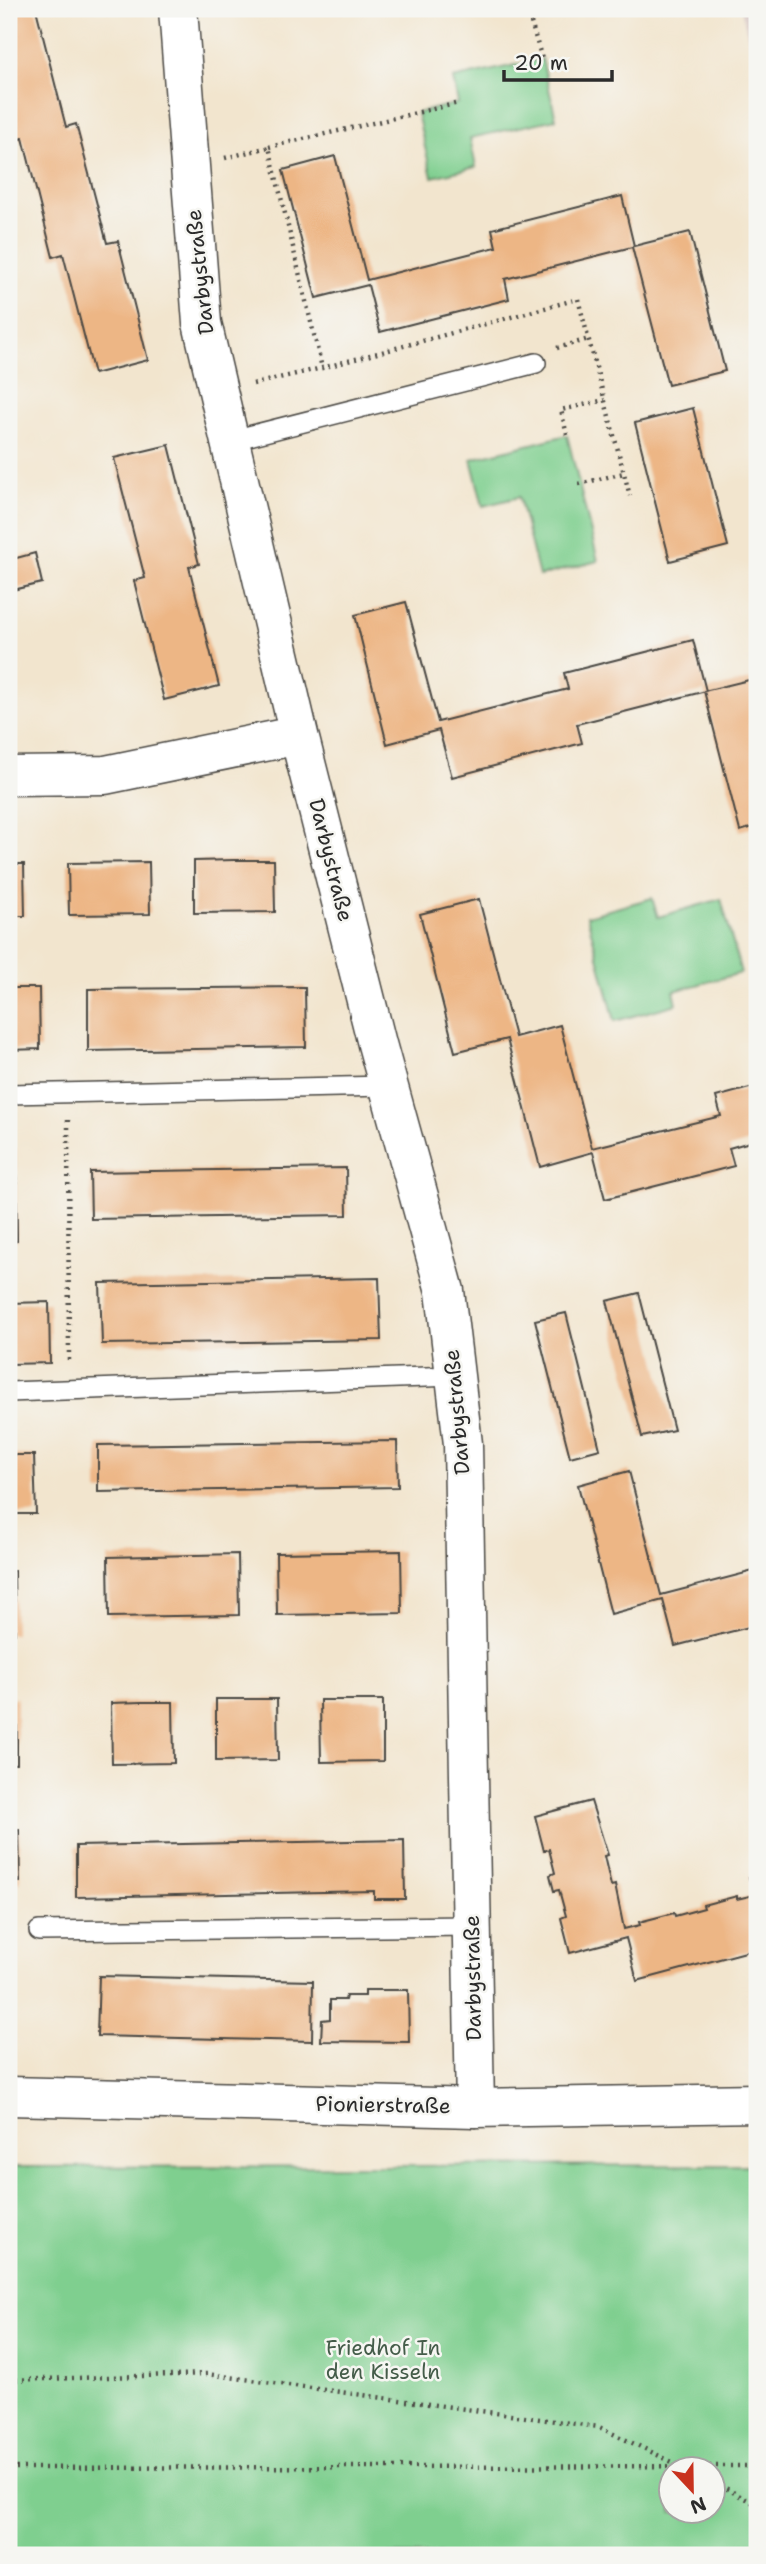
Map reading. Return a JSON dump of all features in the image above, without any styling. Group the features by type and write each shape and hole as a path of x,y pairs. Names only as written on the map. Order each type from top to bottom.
{"street":[{"name":"Darbystraße","path":"178,9 202,323 299,735 388,1086 445,1291 463,1444 475,2108"},
{"path":"9,776 105,775 299,735"},
{"name":"Pionierstraße","path":"9,2096 475,2108 757,2104"}],"lane":[{"path":"229,441 536,363"},
{"path":"9,1094 388,1086"},
{"path":"9,1392 454,1376"},
{"path":"39,1931 471,1926"}],"path":[{"path":"527,9 542,59"},
{"path":"217,160 459,103"},
{"path":"269,147 322,368"},
{"path":"567,435 561,410 605,400"},
{"path":"579,484 624,472"},
{"path":"68,1092 70,1389"},
{"path":"9,2380 207,2374 598,2427 660,2456"},
{"path":"9,2468 658,2466"},
{"path":"728,2466 757,2466"},
{"path":"728,2490 757,2505"}],"shaded area":[{"path":"741,9 757,9 757,73"}],"green space":[{"path":"542,59 556,119 470,138 476,167 432,177 417,113 458,103 453,79"},
{"path":"567,435 598,561 539,576 519,497 483,506 471,459"},
{"path":"652,898 658,917 721,899 741,973 674,991 677,1004 615,1021 587,916"},
{"name":"Friedhof In den Kisseln","path":"757,2165 757,2555 9,2555 9,2167"}],"building":[{"path":"36,9 66,127 76,124 107,243 118,241 148,360 94,374 63,254 53,257 23,138 13,141 9,125 9,14"},
{"path":"335,156 367,280 496,247 492,229 622,196 634,246 690,232 725,371 668,385 632,247 505,279 509,299 380,332 368,285 316,298 283,170"},
{"path":"693,408 728,546 670,561 635,423"},
{"path":"169,445 199,564 189,567 219,686 164,700 134,581 145,578 114,458"},
{"path":"35,553 42,583 9,591 9,560"},
{"path":"406,602 438,722 568,689 564,673 693,640 706,691 577,724 582,743 452,777 439,730 387,744 355,615"},
{"path":"757,678 757,826 740,831 704,691"},
{"path":"274,860 275,912 194,913 194,861"},
{"path":"149,862 150,914 69,915 68,863"},
{"path":"9,864 24,864 25,916 9,916"},
{"path":"479,899 515,1037 560,1025 592,1148 721,1116 716,1097 757,1086 757,1140 729,1148 734,1166 605,1199 593,1152 540,1167 507,1039 455,1052 420,914"},
{"path":"305,987 306,1047 88,1051 88,989"},
{"path":"9,988 39,988 40,1049 9,1050"},
{"path":"9,1148 16,1148 17,1241 9,1242"},
{"path":"346,1168 347,1215 91,1219 90,1172"},
{"path":"379,1278 381,1340 102,1344 100,1283"},
{"path":"639,1293 674,1430 642,1437 607,1301"},
{"path":"49,1302 50,1363 9,1364 9,1303"},
{"path":"566,1313 600,1449 570,1457 535,1320"},
{"path":"397,1441 398,1487 98,1492 98,1445"},
{"path":"9,1455 34,1455 36,1514 9,1514"},
{"path":"629,1471 661,1595 757,1570 757,1625 675,1646 663,1600 611,1614 578,1485"},
{"path":"401,1551 402,1613 277,1615 276,1553"},
{"path":"238,1554 239,1615 109,1617 108,1557"},
{"path":"9,1571 14,1571 15,1634 9,1634"},
{"path":"17,1698 17,1764 9,1764 9,1699"},
{"path":"216,1699 277,1699 278,1760 216,1761"},
{"path":"320,1700 383,1700 383,1761 321,1762"},
{"path":"173,1702 174,1763 112,1764 111,1703"},
{"path":"591,1801 608,1855 604,1856 611,1886 615,1885 624,1929 640,1925 639,1922 674,1913 675,1916 737,1896 737,1899 754,1895 749,1877 757,1874 757,1949 637,1981 626,1938 570,1953 561,1918 566,1916 559,1890 554,1891 550,1875 555,1873 549,1849 544,1851 535,1816"},
{"path":"19,1830 20,1882 9,1882 9,1831"},
{"path":"404,1840 405,1899 374,1899 374,1891 76,1897 76,1846"},
{"path":"99,1976 313,1981 312,2041 97,2036"},
{"path":"365,1990 408,1990 409,2042 321,2041 322,2020 330,2019 330,2000 345,2000 346,1996 365,1996"}]}
